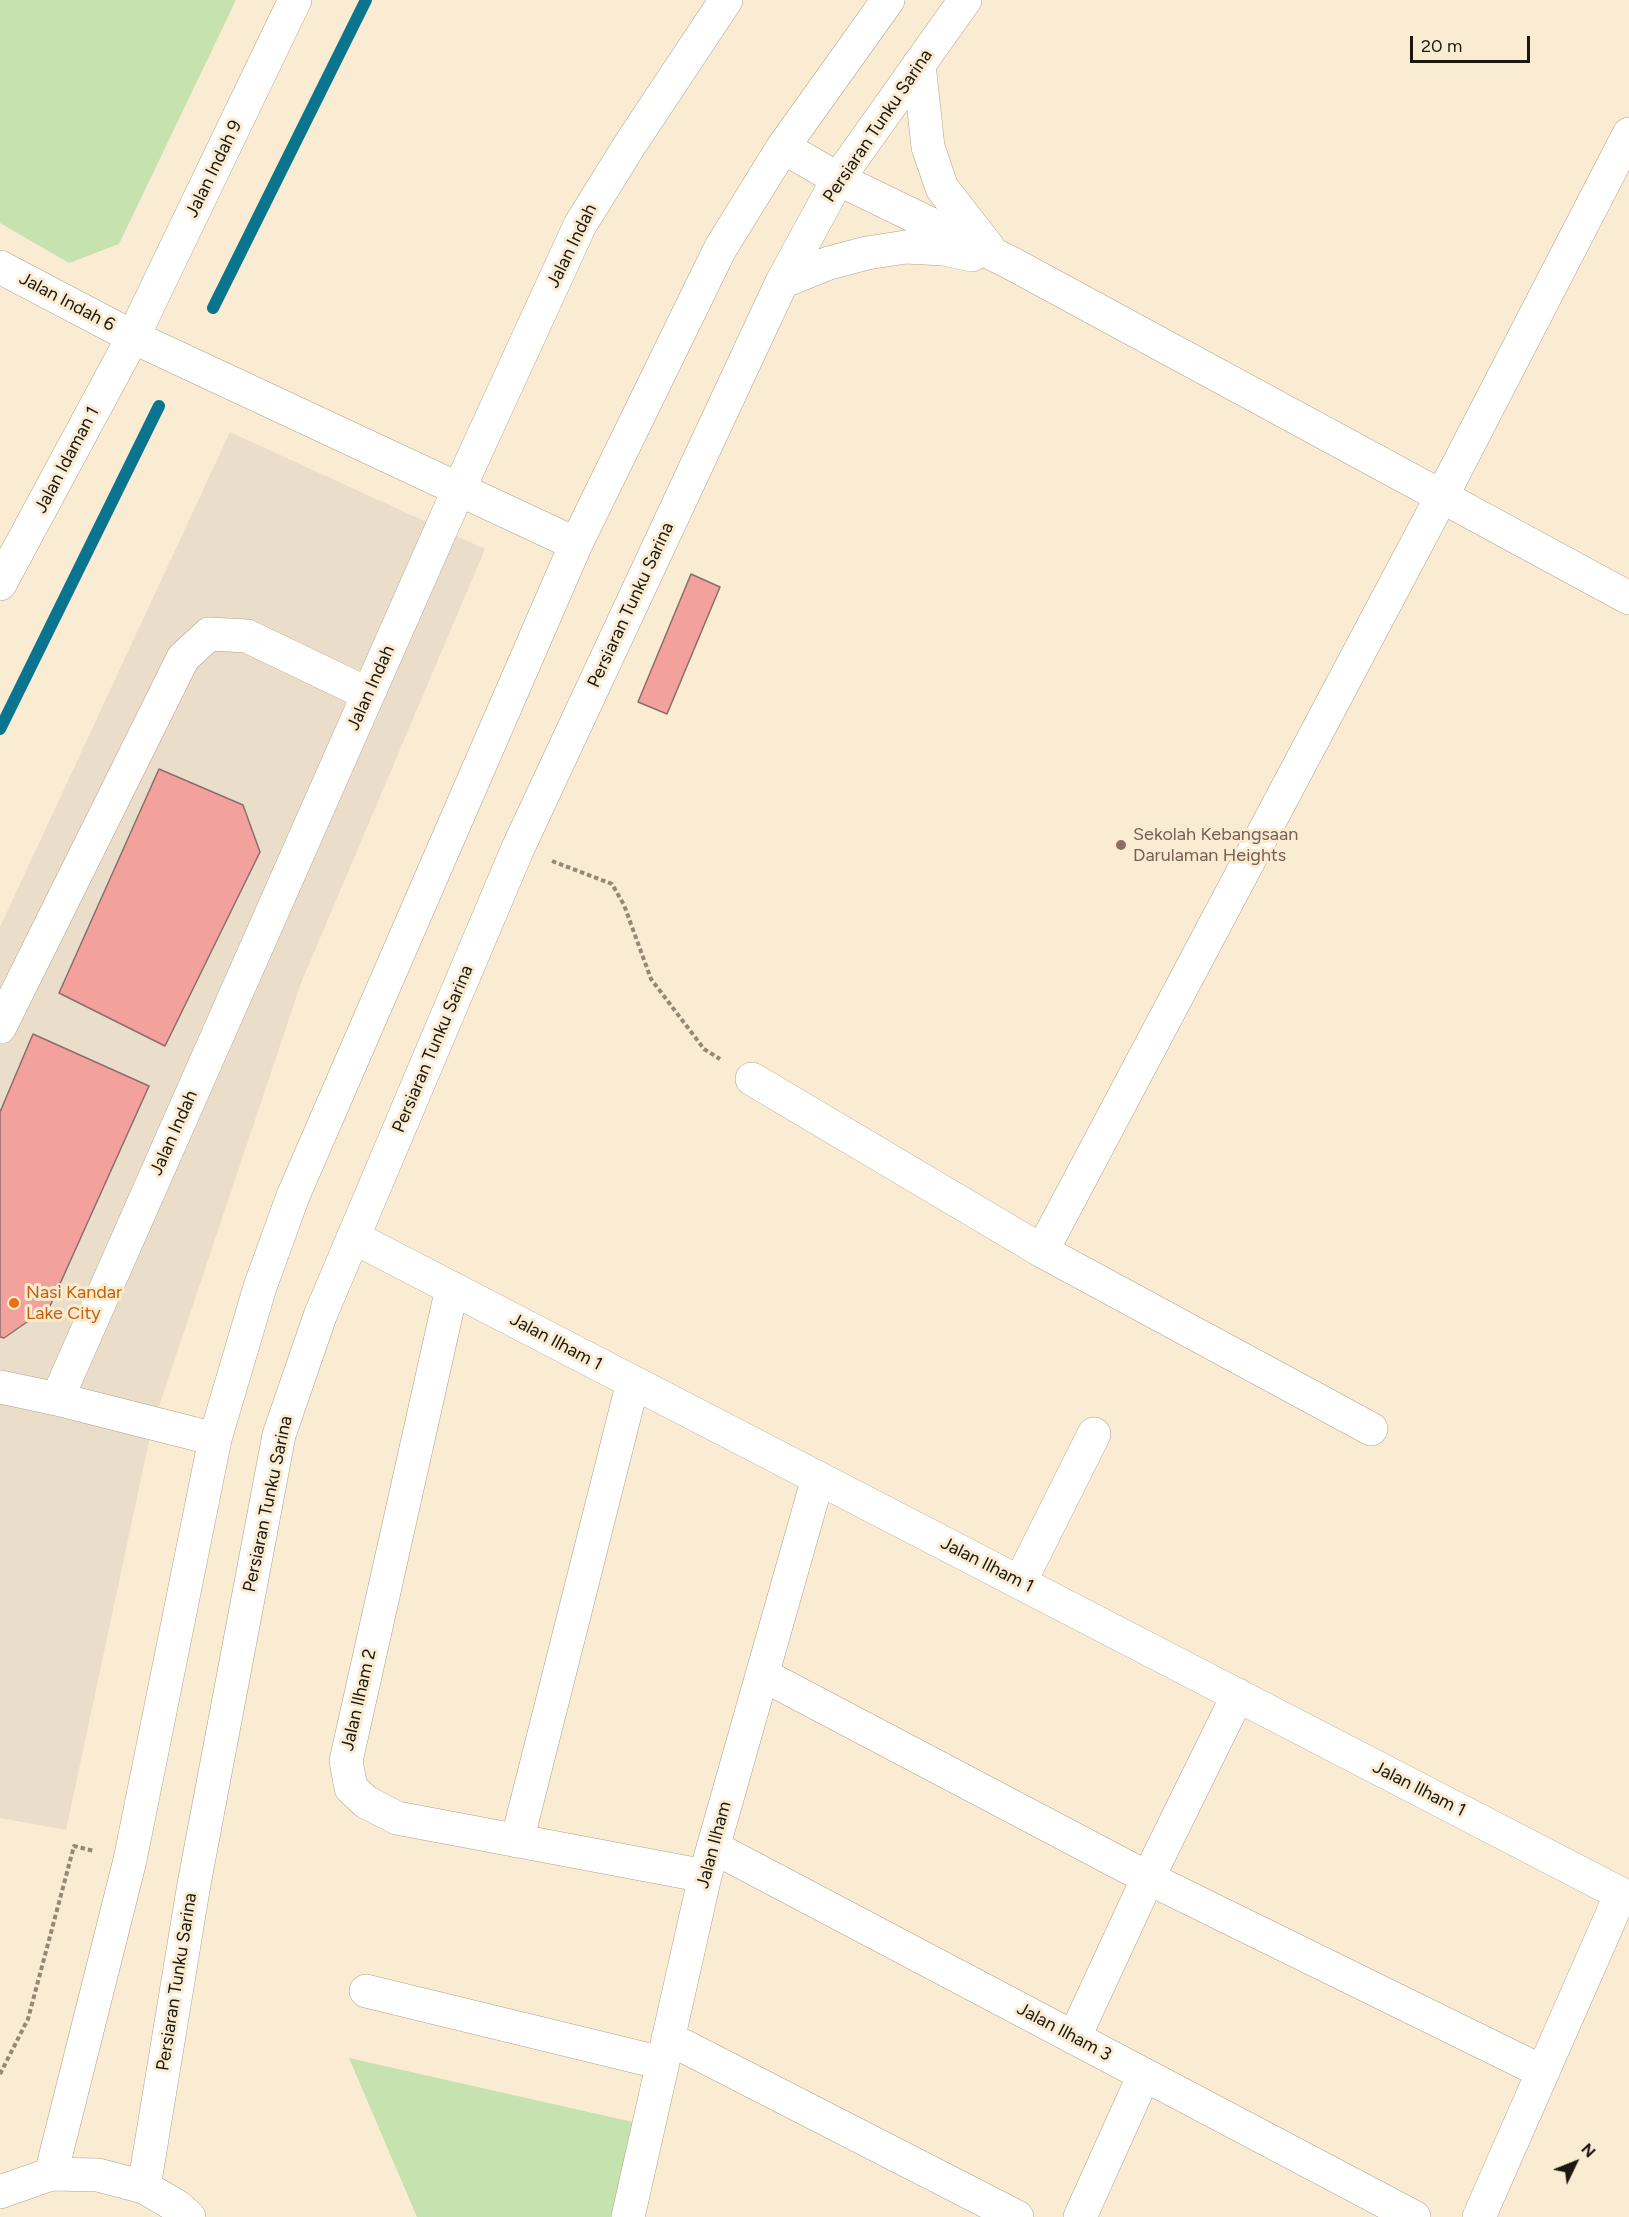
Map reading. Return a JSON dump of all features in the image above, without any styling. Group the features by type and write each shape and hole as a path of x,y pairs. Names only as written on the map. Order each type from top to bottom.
{"street":[{"name":"Jalan Indah 9","path":"133,337 295,0"},
{"name":"Jalan Indah","path":"57,1399 458,491 580,225 624,153 726,0"},
{"path":"51,2174 130,1860 214,1439 260,1287 293,1196 576,544 720,249 783,147 888,0"},
{"name":"Persiaran Tunku Sarina","path":"144,2187 194,1884 279,1435 320,1316 518,848 783,282 838,179 965,0"},
{"path":"919,64 928,147 942,188 1002,259"},
{"path":"1042,1251 1442,496 1629,134"},
{"path":"783,147 838,179 1002,259 1629,598"},
{"path":"783,282 838,261 867,253 906,247 944,249 1002,259"},
{"name":"Jalan Indah 6","path":"0,267 133,337 458,491 576,544"},
{"name":"Jalan Idaman 1","path":"0,584 133,337"},
{"path":"0,1027 183,658 209,634 247,636 368,694"},
{"path":"752,1078 1042,1251 1371,1429"},
{"name":"Jalan Ilham 1","path":"353,1237 1621,1894 1543,2072"},
{"name":"Jalan Ilham 2","path":"452,1288 346,1761 351,1788 366,1802 397,1818 517,1841 709,1862"},
{"path":"517,1841 633,1382"},
{"path":"0,1387 214,1439"},
{"path":"1020,1582 1094,1434"},
{"name":"Jalan Ilham","path":"628,2217 709,1862 818,1478"},
{"path":"763,1675 1148,1878 1543,2072 1479,2217"},
{"path":"1074,2038 1148,1878 1238,1695"},
{"name":"Jalan Ilham 3","path":"709,1862 1074,2038 1414,2217"},
{"path":"366,1991 665,2050 1017,2217"},
{"path":"1080,2217 1144,2074"},
{"path":"0,2192 51,2174 98,2175 144,2187 178,2207 189,2217"}],"path":[{"path":"518,848 612,884 624,905 651,979 656,986 704,1049 752,1078"},
{"path":"0,2074 28,2019 74,1846 130,1860"}],"shaded area":[{"path":"230,432 485,549 301,983 152,1427 66,1830 0,1818 0,927"}],"green space":[{"path":"0,0 236,0 119,244 69,263 0,223"},
{"path":"349,2058 646,2125 625,2217 417,2217"}],"building":[{"path":"691,574 720,587 667,714 638,702"},
{"path":"159,769 243,805 260,852 165,1046 59,993"},
{"path":"33,1034 149,1086 50,1306 4,1338 0,1337 0,1112"}],"waterway":[{"path":"213,308 366,0"},
{"path":"0,729 159,406"}],"place":[{"name":"Sekolah Kebangsaan Darulaman Heights","path":"1121,845"},
{"name":"Nasi Kandar Lake City","path":"14,1303"}]}
